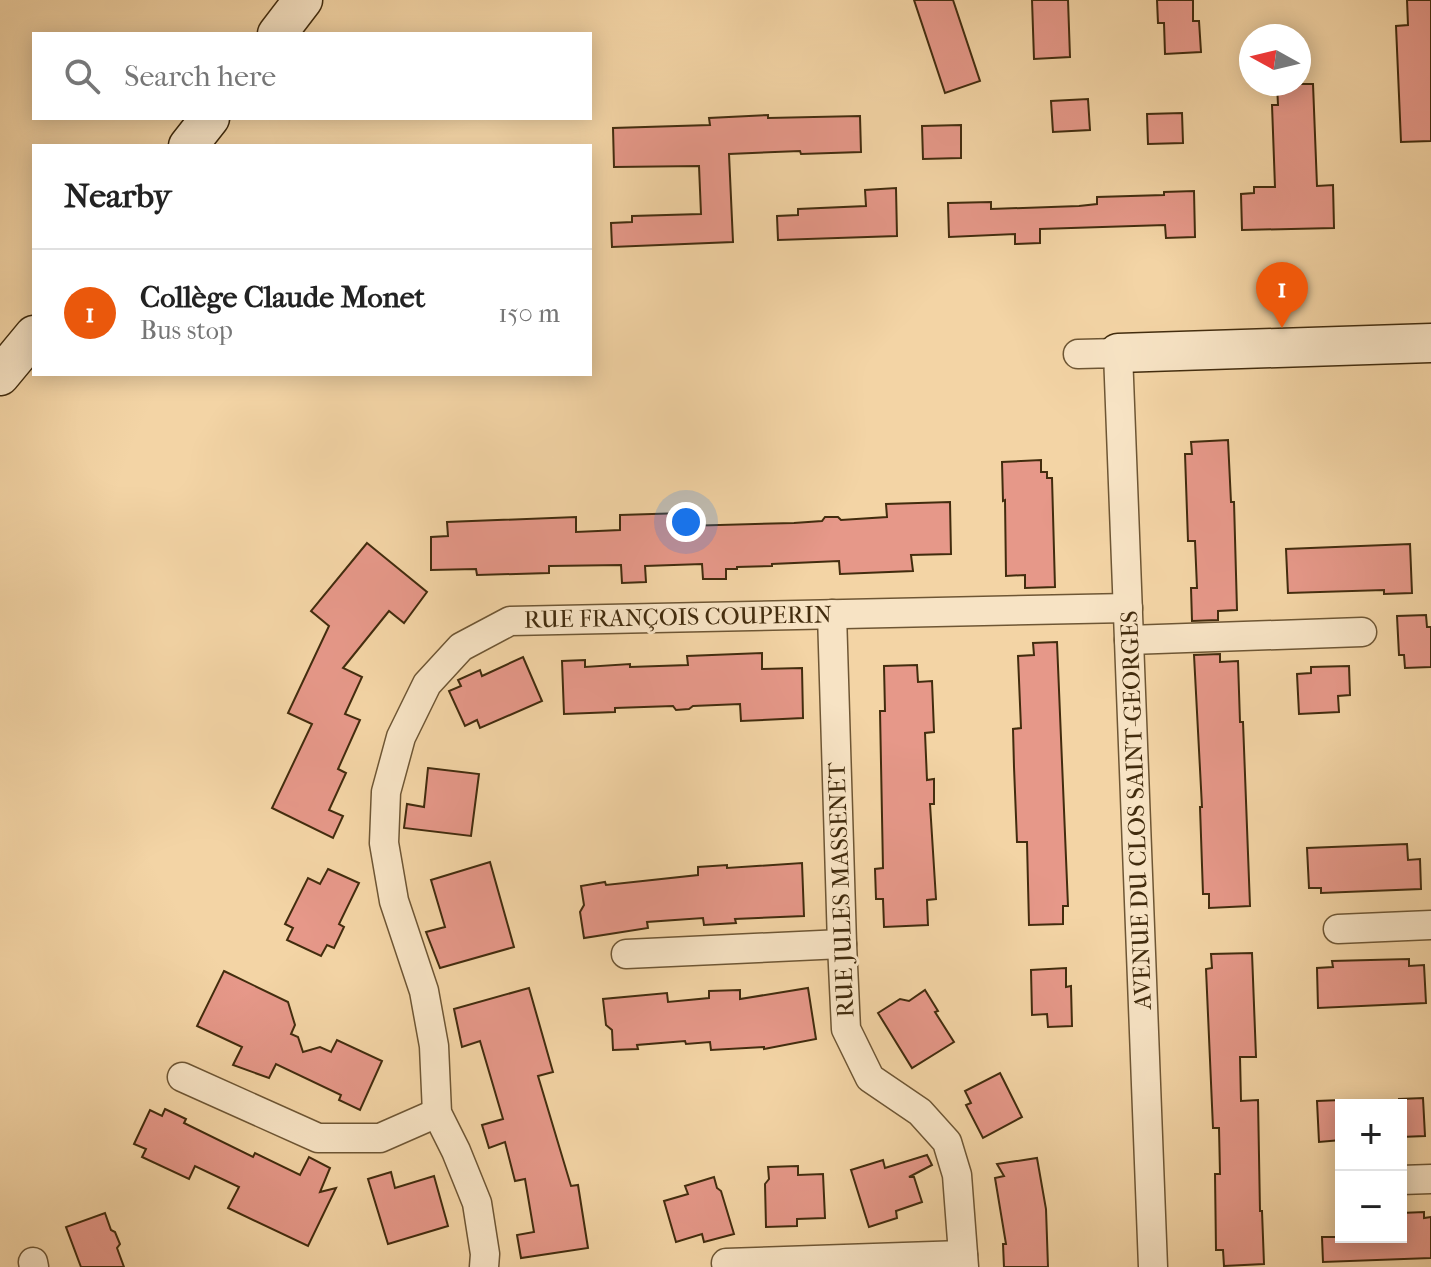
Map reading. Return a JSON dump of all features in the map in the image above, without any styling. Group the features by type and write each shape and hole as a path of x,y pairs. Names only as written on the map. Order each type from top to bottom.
{"street":[{"path":"279,32 303,0"},
{"path":"190,144 208,120"},
{"path":"0,376 32,337"},
{"path":"1078,354 1431,343"},
{"name":"AVENUE DU CLOS SAINT-GEORGES","path":"1118,353 1153,1267"},
{"name":"RUE FRANÇOIS COUPERIN","path":"484,1267 485,1254 477,1203 437,1113 434,1046 424,991 394,901 384,843 386,792 401,737 427,684 461,647 510,621 1128,608"},
{"name":"RUE JULES MASSENET","path":"832,614 846,1029 870,1078 920,1112 947,1142 957,1175 964,1261"},
{"path":"1129,640 1362,632"},
{"path":"1338,929 1431,925"},
{"path":"626,954 842,944"},
{"path":"182,1077 318,1138 380,1138 437,1113"},
{"path":"1407,1180 1431,1179"},
{"path":"726,1263 964,1261"}],"building":[{"path":"914,0 953,0 980,81 945,93"},
{"path":"1032,0 1068,0 1070,57 1034,59"},
{"path":"1157,0 1193,0 1193,21 1199,21 1201,52 1165,54 1164,23 1158,23"},
{"path":"1407,0 1431,0 1431,141 1401,142 1396,26 1408,25"},
{"path":"1313,84 1317,186 1333,185 1334,228 1242,230 1241,194 1254,193 1254,187 1275,187 1272,105 1278,105 1278,96 1311,96"},
{"path":"1088,99 1090,130 1053,132 1051,101"},
{"path":"1182,113 1183,143 1148,144 1147,114"},
{"path":"768,115 768,118 860,116 861,152 729,154 733,242 612,247 611,223 632,222 632,216 701,214 699,166 614,167 613,128 710,125 709,118"},
{"path":"961,125 961,158 923,159 922,126"},
{"path":"896,188 897,236 778,240 777,216 798,215 798,209 866,206 865,190"},
{"path":"1194,191 1195,237 1166,238 1165,225 1040,229 1040,243 1015,244 1015,234 949,237 948,203 991,202 991,209 1079,206 1097,204 1097,197"},
{"path":"1228,440 1231,502 1234,502 1237,610 1218,611 1218,620 1192,621 1191,588 1197,588 1195,541 1188,541 1185,454 1192,454 1191,442"},
{"path":"1041,460 1041,472 1047,472 1047,478 1052,478 1055,587 1025,588 1025,575 1006,576 1002,462"},
{"path":"950,502 951,554 911,555 913,571 840,574 839,561 737,567 726,569 726,579 703,579 702,564 645,566 646,582 622,583 621,565 549,566 549,573 477,575 476,569 431,570 431,537 448,536 447,522 576,517 576,532 620,530 620,515 684,513 684,526 794,523 822,521 825,517 841,520 887,517 886,504"},
{"path":"367,543 427,592 404,623 389,611 343,668 362,677 345,714 360,720 338,769 346,773 329,810 343,816 333,838 272,808 312,724 288,713 329,626 311,611"},
{"path":"1410,544 1412,593 1384,594 1384,590 1288,593 1286,549"},
{"path":"1426,615 1427,627 1431,627 1431,667 1405,668 1404,655 1399,655 1397,616"},
{"path":"1057,642 1068,906 1063,906 1063,924 1029,925 1027,842 1017,842 1013,729 1021,728 1018,656 1034,655 1033,643"},
{"path":"762,653 762,669 802,668 803,718 741,721 740,704 676,710 673,706 615,708 615,712 564,714 562,661 585,660 585,667 688,665 687,656"},
{"path":"1220,654 1220,662 1238,661 1250,906 1209,908 1209,894 1203,894 1194,655"},
{"path":"523,657 542,701 480,728 477,720 465,726 449,691 461,686 458,680 480,670 482,676"},
{"path":"917,665 918,682 932,681 934,732 925,733 927,780 934,779 934,804 930,804 936,899 927,900 928,925 884,927 883,899 876,899 875,869 883,868 880,711 885,711 884,666"},
{"path":"1349,666 1350,695 1338,696 1339,712 1299,714 1297,674 1311,673 1311,667"},
{"path":"428,768 479,774 471,836 404,828 407,804 424,807"},
{"path":"1407,844 1408,860 1420,859 1421,889 1321,893 1321,888 1309,888 1307,848"},
{"path":"490,862 514,947 440,968 426,932 445,927 431,880"},
{"path":"802,863 804,916 735,919 736,923 704,925 703,918 647,922 648,928 584,938 580,912 584,905 581,886 698,875 698,867"},
{"path":"328,869 359,883 339,924 344,927 334,948 327,945 321,956 287,940 293,928 285,924 308,878 320,884"},
{"path":"1252,953 1256,1057 1240,1057 1241,1101 1258,1100 1264,1264 1224,1266 1223,1250 1216,1250 1215,1174 1220,1174 1219,1128 1213,1128 1206,969 1212,968 1211,954"},
{"path":"1409,959 1409,966 1424,965 1426,1003 1318,1008 1317,968 1333,967 1332,961"},
{"path":"1066,968 1066,987 1071,986 1072,1026 1048,1027 1047,1014 1032,1015 1031,970"},
{"path":"224,971 288,1002 295,1025 291,1034 298,1037 303,1052 320,1047 331,1052 337,1040 382,1061 360,1110 339,1100 341,1095 276,1064 269,1078 233,1065 242,1047 197,1026"},
{"path":"529,988 553,1072 538,1076 571,1186 578,1185 588,1248 521,1258 517,1235 534,1232 525,1179 515,1181 505,1142 489,1148 482,1125 503,1119 480,1041 462,1047 454,1009"},
{"path":"808,988 816,1039 764,1049 711,1050 710,1042 686,1044 685,1041 613,1050 612,1030 606,1025 603,999 667,993 668,1002 709,998 709,991 740,990 740,999"},
{"path":"925,990 954,1042 912,1068 878,1013 900,999 909,1001"},
{"path":"1000,1073 1022,1117 983,1138 966,1105 971,1103 965,1091"},
{"path":"1423,1098 1425,1136 1407,1137 1407,1099 1399,1099"},
{"path":"1335,1100 1335,1141 1319,1142 1317,1101"},
{"path":"165,1109 186,1119 184,1123 253,1157 255,1153 300,1175 309,1157 330,1168 320,1192 336,1188 308,1246 228,1208 239,1187 195,1166 189,1179 142,1157 146,1149 134,1144 150,1110 162,1116"},
{"path":"927,1155 932,1165 909,1177 914,1177 922,1202 896,1211 897,1218 869,1227 851,1170 883,1160 885,1168"},
{"path":"1037,1158 1046,1209 1048,1267 1004,1267 1003,1244 1006,1244 995,1178 1004,1176 997,1164"},
{"path":"798,1166 798,1175 823,1174 825,1218 797,1219 797,1226 766,1227 765,1184 769,1179 768,1167"},
{"path":"391,1172 395,1188 434,1176 448,1226 388,1244 368,1179"},
{"path":"714,1177 734,1234 704,1242 702,1234 676,1242 664,1201 688,1194 685,1186"},
{"path":"1424,1212 1424,1218 1431,1217 1431,1258 1323,1262 1322,1237 1335,1237 1335,1243 1407,1243 1407,1213"},
{"path":"105,1213 120,1244 117,1248 124,1267 81,1267 66,1227"}],"place":[{"name":"Collège Claude Monet","path":"1282,328"}]}
